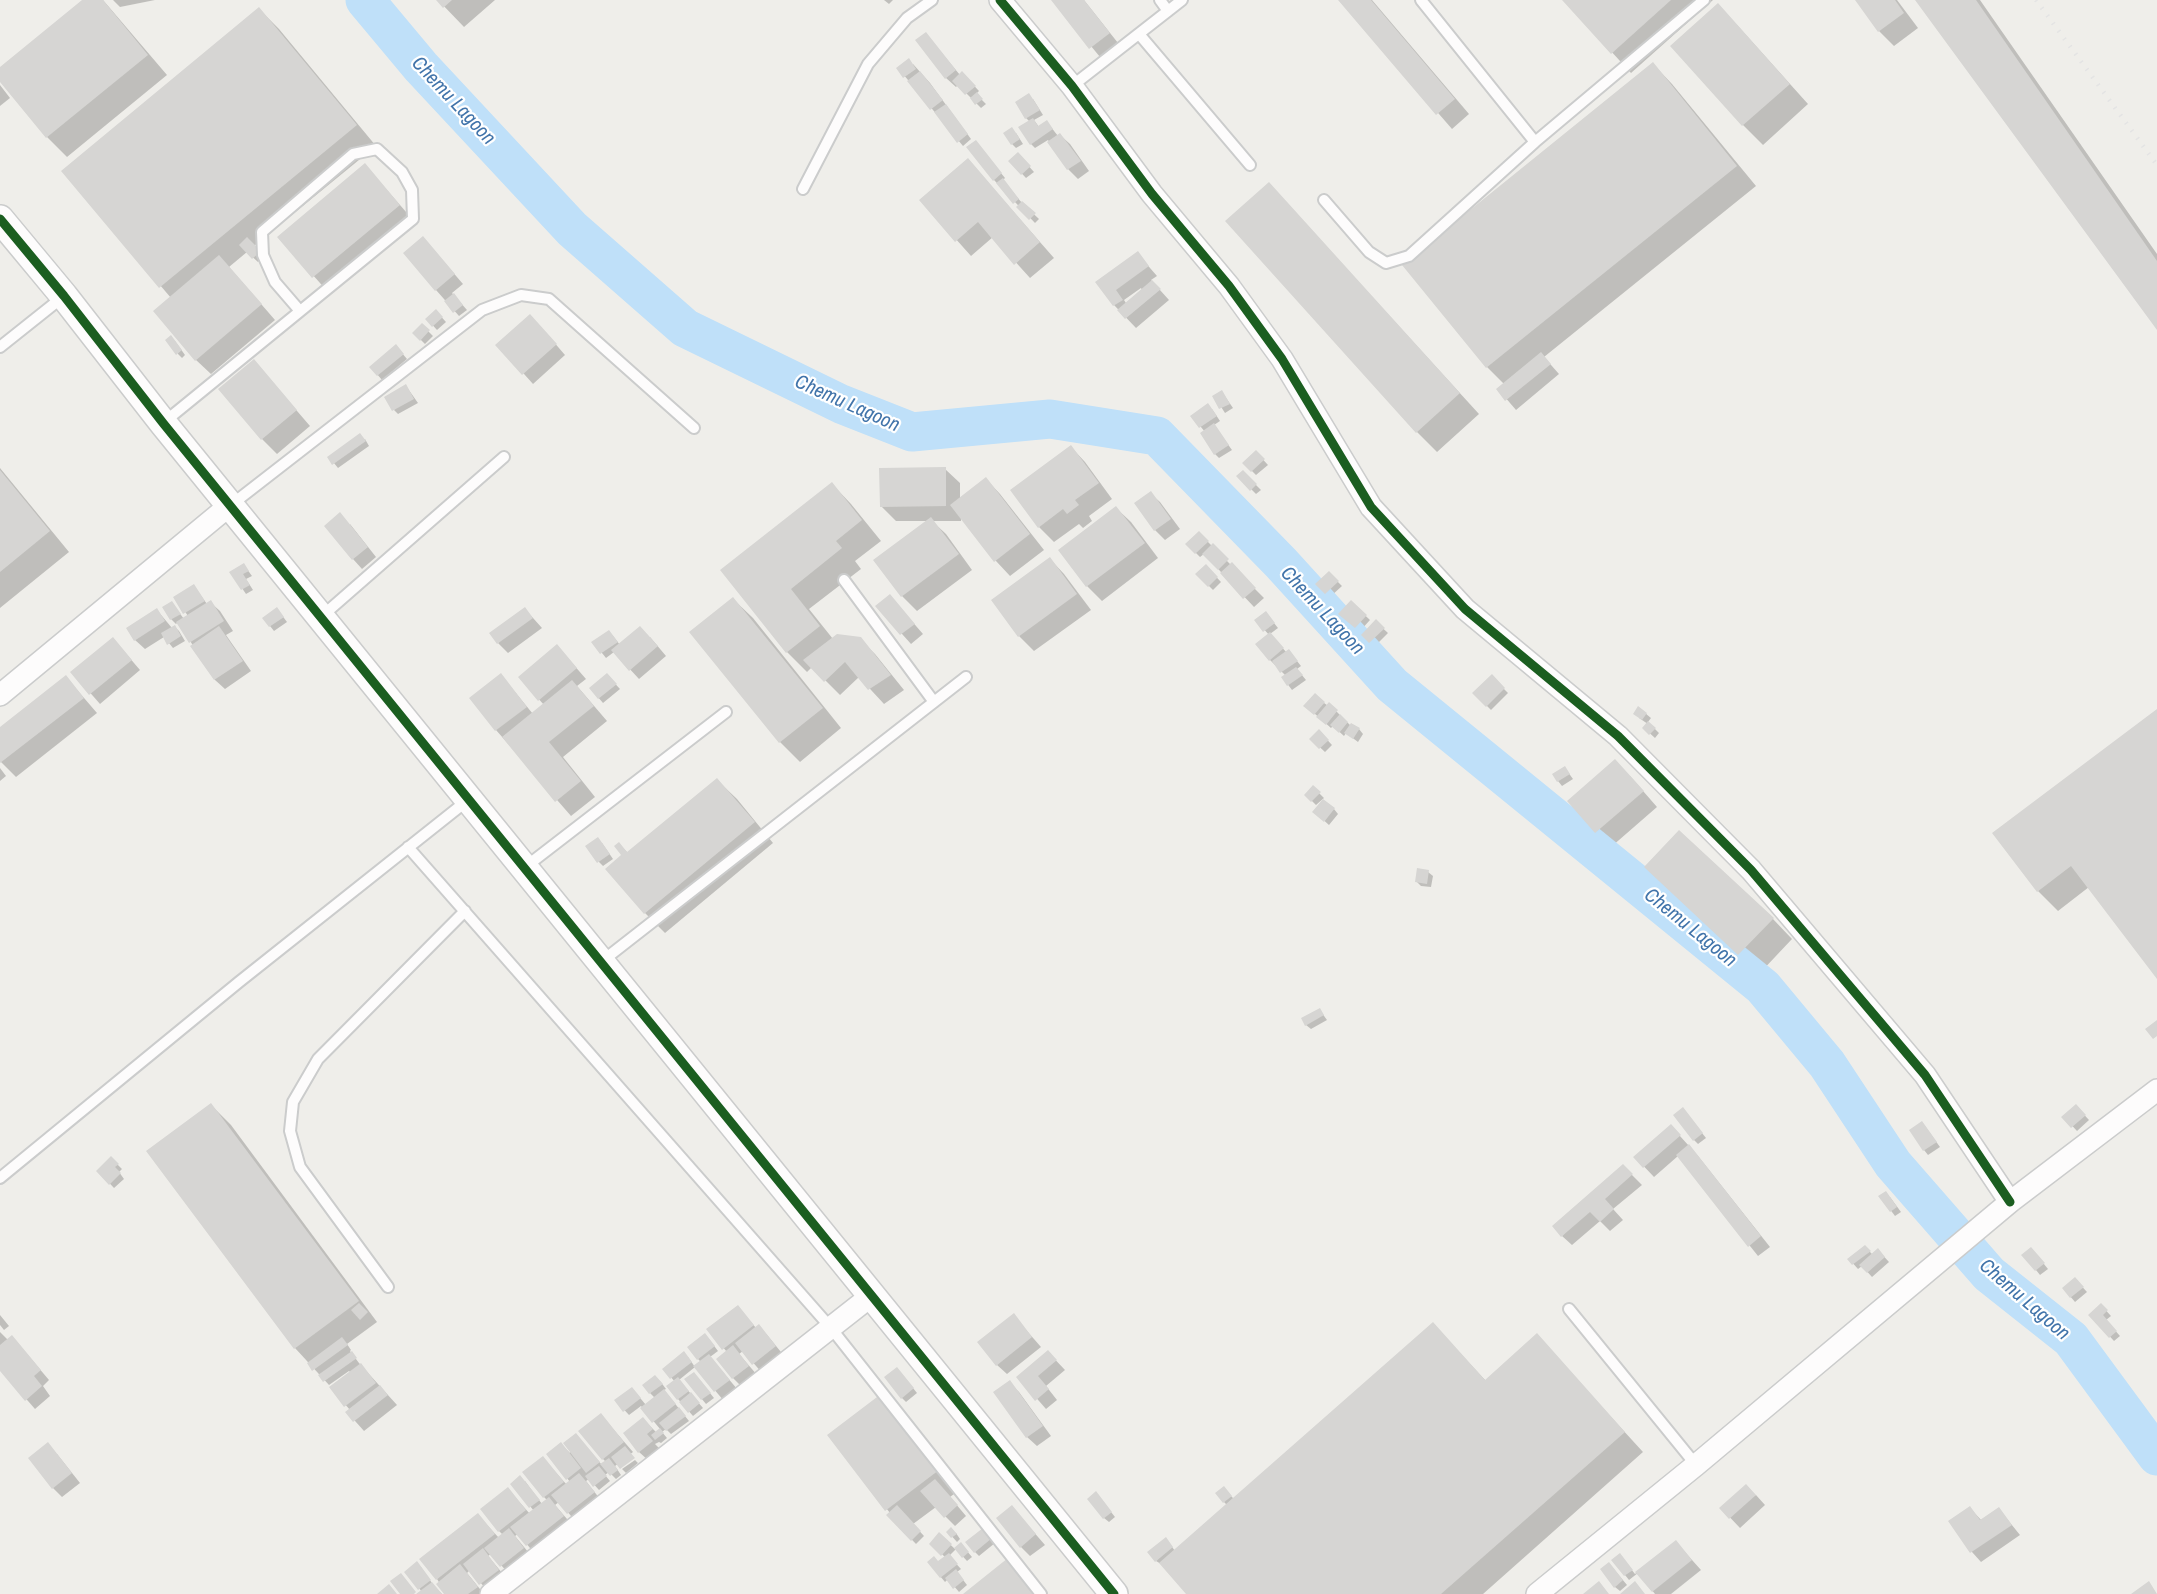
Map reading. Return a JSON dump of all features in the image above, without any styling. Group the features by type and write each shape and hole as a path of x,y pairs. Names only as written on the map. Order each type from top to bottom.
{"street":[{"path":"1000,0 1072,86 1152,194 1229,286 1282,359 1371,507 1465,609 1618,736 1752,870 1926,1076 2010,1202"},
{"path":"0,219 320,617 1114,1594"},
{"path":"0,695 230,505"},
{"path":"1537,1594 1696,1465 2010,1202 2157,1090"},
{"path":"491,1594 871,1296"}],"lane":[{"path":"803,189 868,64 907,18 932,0"},
{"path":"1160,0 1168,11"},
{"path":"1072,86 1182,0"},
{"path":"1421,0 1535,142"},
{"path":"1324,200 1369,252 1386,263 1409,256 1535,142 1704,0"},
{"path":"1139,34 1250,165"},
{"path":"163,423 413,219 412,190 402,172 377,149 353,154 262,232 263,255 275,282 300,311"},
{"path":"0,347 64,296"},
{"path":"230,505 482,310 521,296 549,299 694,429"},
{"path":"320,617 504,458"},
{"path":"844,580 934,702"},
{"path":"601,963 966,676"},
{"path":"524,868 726,712"},
{"path":"0,1178 230,989 469,800"},
{"path":"408,847 831,1328 1041,1594"},
{"path":"388,1287 300,1167 290,1131 293,1102 318,1059 465,911"},
{"path":"1569,1310 1696,1465"}],"building":[{"path":"82,0 103,0 148,55 46,138 0,82 0,67"},
{"path":"436,0 452,0 443,8"},
{"path":"1051,0 1084,0 1110,33 1089,49"},
{"path":"1338,0 1371,0 1455,99 1436,115"},
{"path":"1562,0 1671,0 1611,54"},
{"path":"1855,0 1895,0 1904,13 1878,32"},
{"path":"1915,0 1976,0 2157,261 2157,330"},
{"path":"1718,3 1790,84 1742,126 1670,46"},
{"path":"259,7 357,125 159,288 61,171"},
{"path":"926,32 956,70 945,79 915,40"},
{"path":"909,58 916,69 903,78 896,68"},
{"path":"1653,62 1737,166 1486,368 1402,265"},
{"path":"920,71 943,100 930,110 907,81"},
{"path":"962,71 976,86 965,95 952,81"},
{"path":"977,92 983,99 975,105 970,98"},
{"path":"1029,93 1040,110 1025,119 1015,102"},
{"path":"946,104 968,134 957,143 934,112"},
{"path":"1033,118 1038,126 1047,120 1053,129 1030,145 1018,127"},
{"path":"1012,127 1020,139 1011,145 1003,133"},
{"path":"1060,133 1081,161 1067,170 1047,142"},
{"path":"976,140 1002,173 993,181 966,147"},
{"path":"1018,152 1031,166 1021,175 1008,161"},
{"path":"968,158 1040,242 1014,265 978,222 955,242 919,200"},
{"path":"365,163 400,205 312,278 277,237"},
{"path":"1003,178 1019,199 1013,204 996,183"},
{"path":"1269,182 1460,393 1416,433 1225,221"},
{"path":"1022,201 1036,213 1029,220 1016,207"},
{"path":"423,236 455,274 435,291 403,253"},
{"path":"247,237 261,251 252,259 239,245"},
{"path":"1138,251 1149,266 1116,290 1123,300 1113,306 1095,282"},
{"path":"219,255 262,304 195,361 153,311"},
{"path":"1152,280 1161,289 1125,319 1117,310"},
{"path":"454,293 463,305 453,313 444,301"},
{"path":"436,309 443,317 432,327 425,319"},
{"path":"530,314 557,344 522,375 495,345"},
{"path":"422,323 430,330 420,341 412,333"},
{"path":"171,335 182,350 176,355 165,340"},
{"path":"396,344 404,354 377,376 369,367"},
{"path":"1541,352 1551,364 1505,401 1496,389"},
{"path":"254,359 297,410 261,440 218,389"},
{"path":"406,384 414,399 392,411 384,397"},
{"path":"1222,390 1230,404 1219,409 1212,396"},
{"path":"1208,403 1217,416 1199,428 1190,416"},
{"path":"1214,423 1229,445 1214,455 1200,433"},
{"path":"360,433 366,441 332,465 327,457"},
{"path":"1071,445 1099,483 1075,500 1079,505 1067,514 1063,509 1038,528 1010,490"},
{"path":"1256,450 1265,459 1251,472 1242,463"},
{"path":"946,467 946,506 880,507 879,468"},
{"path":"0,470 50,531 0,572"},
{"path":"1243,470 1257,484 1250,491 1236,476"},
{"path":"986,477 1030,534 994,562 950,505"},
{"path":"832,482 862,520 836,541 842,548 791,589 820,626 786,653 720,570"},
{"path":"1151,491 1171,519 1154,531 1134,503"},
{"path":"1116,506 1145,543 1086,587 1058,550"},
{"path":"340,512 368,547 352,560 324,526"},
{"path":"931,517 959,554 901,597 873,560"},
{"path":"1199,531 1209,541 1195,554 1185,544"},
{"path":"1213,543 1229,559 1218,570 1202,554"},
{"path":"1050,557 1077,594 1018,637 991,600"},
{"path":"1232,562 1256,588 1243,599 1220,573"},
{"path":"244,563 249,571 243,574 250,585 241,590 229,572"},
{"path":"1206,564 1218,577 1208,587 1195,574"},
{"path":"1329,571 1339,581 1325,594 1315,584"},
{"path":"194,584 205,601 183,614 173,597"},
{"path":"890,594 915,624 900,635 875,606"},
{"path":"733,597 823,708 779,743 689,632"},
{"path":"211,600 224,621 189,643 176,622"},
{"path":"1351,600 1367,615 1355,628 1338,614"},
{"path":"172,601 181,614 170,620 162,607"},
{"path":"277,607 284,617 269,627 262,618"},
{"path":"525,607 533,618 497,644 489,633"},
{"path":"157,608 165,621 134,641 126,628"},
{"path":"1266,611 1275,623 1263,632 1254,620"},
{"path":"1376,619 1385,628 1369,643 1361,635"},
{"path":"175,625 181,636 167,645 161,633"},
{"path":"219,626 243,661 214,680 190,646"},
{"path":"640,626 658,646 629,671 611,650"},
{"path":"609,630 618,642 600,654 591,642"},
{"path":"1270,632 1284,648 1269,661 1255,644"},
{"path":"837,634 861,637 891,675 868,690 845,662 824,682 803,660"},
{"path":"113,637 132,660 89,695 70,672"},
{"path":"557,644 577,668 538,701 518,677"},
{"path":"1289,649 1298,661 1280,673 1272,661"},
{"path":"1296,667 1303,675 1287,686 1281,677"},
{"path":"501,673 527,707 495,731 469,698"},
{"path":"607,673 617,684 598,699 589,688"},
{"path":"1492,674 1505,688 1486,707 1472,693"},
{"path":"66,675 84,698 0,763 0,727"},
{"path":"572,680 594,706 549,742 581,781 555,802 502,737"},
{"path":"1315,693 1325,702 1314,715 1303,706"},
{"path":"1329,702 1338,710 1326,725 1316,717"},
{"path":"1638,706 1647,713 1642,720 1633,714"},
{"path":"2157,709 2157,979 2071,866 2037,892 1992,833"},
{"path":"1340,714 1348,722 1339,733 1330,725"},
{"path":"1648,721 1656,728 1649,735 1642,728"},
{"path":"1351,723 1360,728 1353,739 1344,733"},
{"path":"1319,729 1329,740 1319,749 1309,739"},
{"path":"1615,759 1644,791 1595,833 1567,801"},
{"path":"1565,766 1570,774 1557,782 1552,774"},
{"path":"717,778 755,822 644,914 605,869 621,855 614,846 619,842 627,852"},
{"path":"1313,785 1321,792 1311,802 1304,795"},
{"path":"1323,799 1335,808 1324,822 1312,812"},
{"path":"1679,830 1774,918 1738,955 1644,867"},
{"path":"598,837 610,854 597,863 585,846"},
{"path":"1417,868 1429,870 1427,884 1415,882"},
{"path":"1320,1008 1324,1015 1305,1026 1301,1018"},
{"path":"2157,1020 2157,1036 2153,1039 2145,1029"},
{"path":"211,1103 359,1301 294,1349 146,1151"},
{"path":"2076,1104 2086,1115 2071,1128 2061,1117"},
{"path":"1683,1107 1703,1133 1693,1141 1673,1115"},
{"path":"1922,1121 1937,1142 1923,1151 1909,1130"},
{"path":"1671,1124 1681,1135 1643,1168 1633,1157"},
{"path":"1689,1144 1761,1236 1748,1247 1676,1155"},
{"path":"111,1156 119,1164 115,1167 121,1173 109,1185 96,1171"},
{"path":"1623,1164 1633,1174 1605,1199 1614,1209 1600,1222 1590,1212 1561,1237 1552,1226"},
{"path":"1886,1191 1897,1207 1890,1212 1878,1196"},
{"path":"1865,1245 1871,1251 1852,1265 1847,1259"},
{"path":"2031,1247 2045,1263 2035,1271 2021,1255"},
{"path":"1878,1248 1885,1257 1867,1273 1859,1265"},
{"path":"2075,1277 2084,1287 2070,1298 2062,1288"},
{"path":"359,1303 368,1312 360,1320 351,1310"},
{"path":"2101,1303 2108,1310 2103,1315 2117,1331 2109,1338 2088,1315"},
{"path":"738,1305 754,1325 722,1350 706,1329"},
{"path":"1014,1313 1032,1337 996,1366 977,1342"},
{"path":"1433,1322 1485,1380 1537,1333 1625,1432 1441,1594 1186,1594 1159,1563"},
{"path":"759,1324 776,1346 752,1365 735,1343"},
{"path":"705,1333 715,1346 697,1360 687,1347"},
{"path":"12,1335 41,1370 34,1376 42,1386 25,1401 0,1371 0,1345"},
{"path":"342,1337 348,1345 312,1371 307,1363"},
{"path":"733,1345 749,1366 732,1379 716,1359"},
{"path":"1048,1350 1057,1360 1038,1376 1049,1389 1035,1401 1016,1377"},
{"path":"352,1351 357,1358 323,1382 318,1375"},
{"path":"684,1351 692,1362 670,1379 662,1369"},
{"path":"709,1354 730,1380 714,1392 693,1366"},
{"path":"361,1363 376,1383 344,1407 329,1387"},
{"path":"897,1367 914,1388 901,1399 884,1377"},
{"path":"694,1372 711,1393 701,1400 684,1379"},
{"path":"655,1375 663,1384 649,1394 642,1385"},
{"path":"678,1377 689,1391 677,1400 666,1386"},
{"path":"1010,1380 1043,1426 1026,1438 993,1392"},
{"path":"380,1385 388,1395 353,1422 345,1412"},
{"path":"632,1387 641,1398 623,1412 614,1400"},
{"path":"664,1389 676,1404 652,1423 640,1408"},
{"path":"691,1392 700,1403 688,1413 679,1402"},
{"path":"881,1394 939,1470 885,1511 827,1435"},
{"path":"679,1407 686,1416 666,1431 659,1423"},
{"path":"601,1413 624,1442 602,1460 578,1431"},
{"path":"643,1417 653,1429 647,1434 653,1441 638,1453 623,1433"},
{"path":"660,1428 664,1433 655,1440 651,1435"},
{"path":"576,1433 600,1462 586,1473 563,1443"},
{"path":"48,1442 72,1473 52,1489 28,1458"},
{"path":"561,1442 581,1468 566,1480 546,1454"},
{"path":"625,1446 635,1458 620,1469 611,1457"},
{"path":"543,1456 564,1482 543,1498 522,1472"},
{"path":"609,1458 618,1470 610,1476 600,1464"},
{"path":"599,1466 607,1476 593,1487 585,1476"},
{"path":"579,1473 595,1492 567,1514 551,1495"},
{"path":"520,1475 540,1500 529,1508 510,1484"},
{"path":"935,1479 958,1505 944,1518 920,1491"},
{"path":"1746,1484 1756,1495 1729,1519 1719,1508"},
{"path":"1224,1486 1232,1496 1223,1503 1215,1493"},
{"path":"508,1487 526,1510 498,1532 480,1509"},
{"path":"1096,1491 1112,1512 1103,1519 1087,1499"},
{"path":"549,1497 564,1516 526,1546 510,1527"},
{"path":"897,1505 921,1531 911,1541 886,1515"},
{"path":"1012,1505 1036,1534 1020,1548 996,1518"},
{"path":"1970,1506 1980,1520 1999,1507 2012,1525 1970,1553 1948,1521"},
{"path":"478,1513 495,1534 436,1580 419,1559"},
{"path":"951,1527 957,1534 951,1538 946,1532"},
{"path":"509,1528 524,1548 500,1567 484,1548"},
{"path":"983,1528 992,1538 974,1553 965,1542"},
{"path":"939,1532 952,1544 941,1556 929,1544"},
{"path":"1166,1537 1173,1547 1155,1562 1147,1552"},
{"path":"1676,1540 1692,1560 1652,1592 1635,1572"},
{"path":"961,1542 969,1552 962,1558 954,1548"},
{"path":"483,1548 499,1570 479,1585 463,1564"},
{"path":"949,1553 958,1564 940,1578 927,1562 934,1556 938,1561"},
{"path":"1620,1553 1633,1570 1624,1576 1611,1560"},
{"path":"1008,1558 1036,1594 963,1594"},
{"path":"417,1561 431,1580 418,1590 404,1572"},
{"path":"1609,1562 1623,1580 1614,1588 1600,1569"},
{"path":"460,1564 478,1587 468,1594 444,1594 436,1584"},
{"path":"956,1569 964,1580 953,1589 945,1578"},
{"path":"401,1573 416,1592 414,1594 400,1594 390,1581"},
{"path":"1599,1581 1609,1594 1583,1594"},
{"path":"1635,1581 1645,1594 1620,1594"},
{"path":"2149,1581 2157,1594 2131,1594"},
{"path":"432,1582 442,1594 416,1594"},
{"path":"389,1584 397,1594 377,1594"}],"waterway":[{"name":"Chemu Lagoon","path":"365,0 421,67 572,229 685,328 841,404 912,432 1050,419 1157,436 1281,563 1392,685 1763,987 1827,1064 1893,1164 1989,1274 2071,1339 2157,1456"}],"railway":[{"path":"2036,0 2157,165"}],"cycle path":[{"path":"1000,0 1072,86 1152,194 1229,286 1282,359 1371,507 1465,609 1618,736 1751,870 1925,1075 2010,1202"},
{"path":"0,219 1114,1594"}]}
